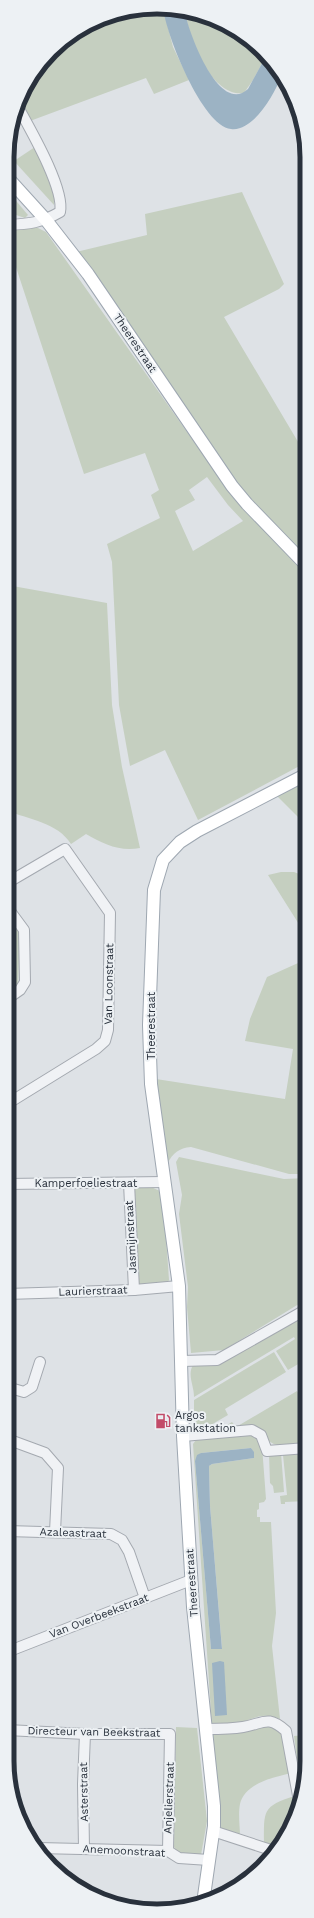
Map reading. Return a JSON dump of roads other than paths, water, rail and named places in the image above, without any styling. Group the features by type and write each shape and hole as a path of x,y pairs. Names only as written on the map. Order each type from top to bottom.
{"main road":[{"name":"Theerestraat","path":"14,185 46,220 88,274 232,486 247,504 300,559"},
{"name":"Theerestraat","path":"204,1896 213,1831 214,1806 191,1580 183,1436 179,1286 151,1084 149,1026 154,890 160,866 170,850 180,842 197,831 300,778"}],"street":[{"path":"14,225 36,224 46,220 60,212 62,205 60,195 36,140 21,113"},
{"name":"Van Loonstraat","path":"14,879 65,849 110,913 108,1030 105,1041 96,1049 14,1100"},
{"path":"14,916 24,930 25,982 20,990 14,994"},
{"name":"Kamperfoeliestraat","path":"14,1184 164,1182"},
{"name":"Jasmijnstraat","path":"129,1183 134,1290"},
{"name":"Laurierstraat","path":"14,1294 134,1290 179,1286"},
{"path":"182,1361 217,1360 300,1312"},
{"path":"14,1389 24,1392 32,1387 40,1362"},
{"path":"183,1436 252,1430 261,1435 267,1451 300,1449"},
{"path":"14,1442 45,1453 58,1468 55,1532"},
{"name":"Azaleastraat","path":"14,1531 112,1534 122,1540 145,1598"},
{"name":"Van Overbeekstraat","path":"14,1649 191,1580"},
{"path":"206,1729 244,1727 263,1720 273,1722 281,1726 286,1731 296,1792"},
{"name":"Directeur van Beekstraat","path":"14,1730 84,1734 170,1734 170,1746"},
{"name":"Asterstraat","path":"84,1734 82,1784 84,1849"},
{"name":"Anjelierstraat","path":"168,1851 170,1746"},
{"path":"213,1831 269,1849"},
{"name":"Anemoonstraat","path":"44,1848 168,1851 179,1858 209,1860"}],"water":[{"path":"164,14 186,17 192,36 207,68 216,82 226,91 237,94 248,89 263,61 265,63 278,82 268,102 255,119 247,125 231,129 220,124 209,112 187,77 178,57"},
{"path":"251,1448 254,1452 254,1458 212,1464 209,1466 210,1506 222,1649 211,1649 195,1461 197,1455 201,1453"},
{"path":"220,1661 224,1662 227,1715 215,1716 212,1663"}],"place":[{"name":"Argos tankstation","path":"163,1421"}]}
